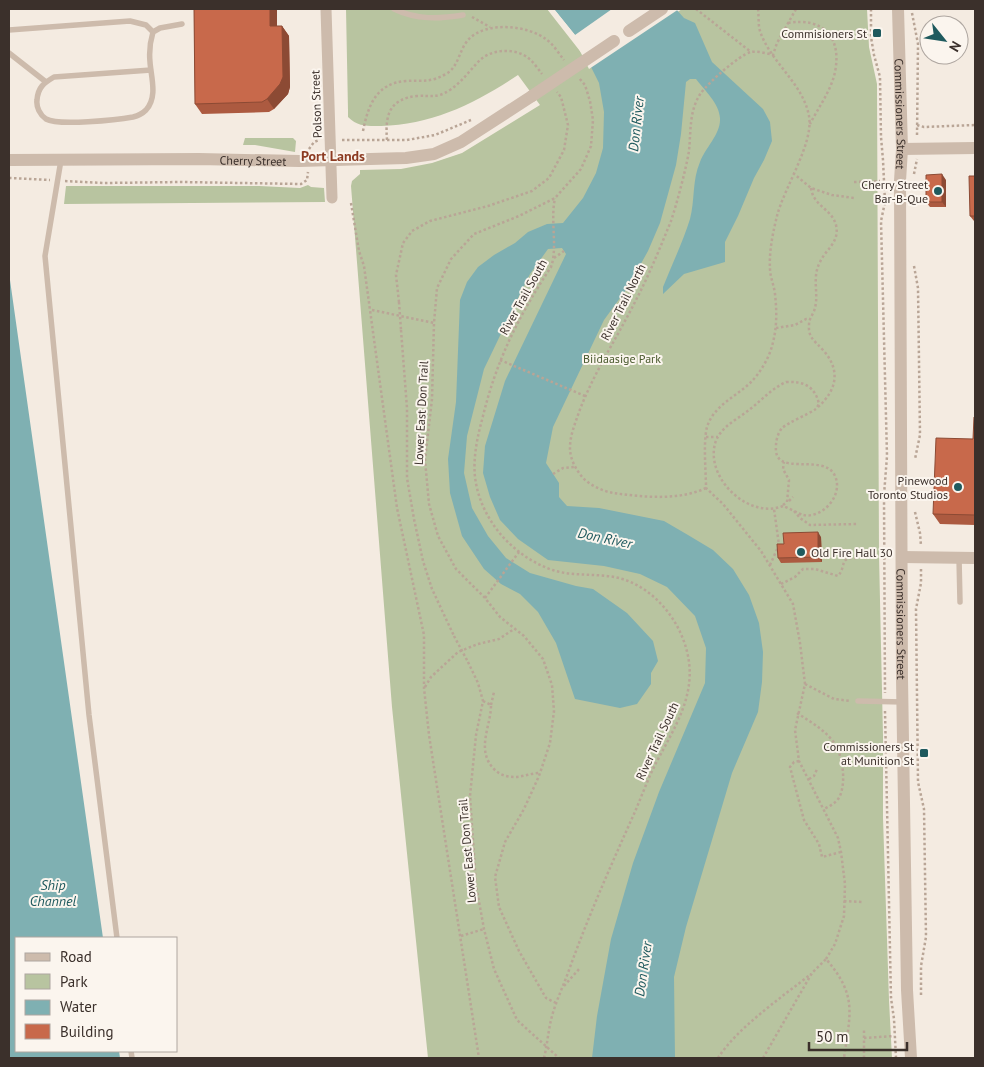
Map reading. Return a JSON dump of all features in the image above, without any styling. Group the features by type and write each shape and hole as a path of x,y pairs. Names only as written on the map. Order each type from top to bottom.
{"street":[{"name":"Polson Street","path":"326,9 332,198"},
{"path":"629,31 662,9"},
{"name":"Commissioners Street","path":"898,9 902,149 900,181 903,702 907,990 911,1058"},
{"name":"Cherry Street","path":"9,160 332,160 406,158 434,154 461,142 614,41"},
{"path":"902,149 975,148"},
{"path":"902,557 975,558"}],"lane":[{"path":"394,9 404,14 426,18 446,18 463,14"},
{"path":"9,30 130,21 146,25 152,32"},
{"path":"152,32 160,28 182,24"},
{"path":"151,70 54,77 46,82 38,92 36,105 41,115 47,120 60,123 135,117 147,110 154,94 150,41 152,32"},
{"path":"9,53 46,82"},
{"path":"61,160 45,256 89,715 117,937"},
{"path":"959,558 960,602"},
{"path":"858,701 903,702"}],"path":[{"path":"696,9 751,52 764,52 773,55"},
{"path":"718,1058 740,1032 812,973 826,959 835,944 844,916 844,884 838,838 799,761 795,730 797,713 805,684 793,604 761,551 706,488 706,437 707,428 713,414 751,382 771,349 776,328 775,294 770,268 772,239 778,213 804,149 809,126 809,116 803,100 790,77 773,55 760,30 758,9"},
{"path":"773,55 796,9"},
{"path":"871,9 871,36 880,77 885,202 881,221 887,456 884,494 885,701 891,998 896,1058"},
{"path":"911,9 918,44 917,125 975,125"},
{"path":"463,14 476,18 490,27 523,29 547,39 566,62"},
{"path":"788,23 807,21 813,23 822,27 834,42 837,57 835,73 829,89 809,126"},
{"path":"363,131 370,104 375,96 388,86 398,82 435,80 449,72 470,38 490,27"},
{"path":"387,140 386,121 394,104 401,99 418,96 438,96 450,90 482,58 499,51 516,52 528,58 545,77"},
{"name":"River Trail North","path":"575,467 570,450 572,432 585,396 611,344 636,302 672,216 688,153 692,114 695,104 702,92 726,68 751,52"},
{"name":"Lower East Don Trail","path":"556,1002 546,998 519,951 499,907 495,877 505,842 524,809 550,744 554,710 552,685 543,659 524,636 500,617 485,598 456,569 438,536 429,504 425,460 432,400 437,288 451,259 474,234 519,216 555,198 581,169 591,146 593,120 585,85 579,77"},
{"name":"Lower East Don Trail","path":"556,90 561,97 568,125 564,150 549,178 532,191 488,206 430,221 412,231 403,243 396,275 407,408 407,478 412,511 432,588 478,683 483,701 476,735 470,796 476,885 484,929 494,969 517,1020 559,1058"},
{"path":"354,140 407,140 435,134 474,118"},
{"path":"308,152 314,142 321,140"},
{"path":"9,178 103,183 301,184 308,180 308,170"},
{"path":"793,173 811,188 832,195 854,198"},
{"path":"854,182 880,181"},
{"path":"783,506 792,508 803,515 822,512 834,498 836,480 834,475 825,467 804,463 796,465 784,462 775,449 777,438 782,428 816,409 828,399 836,380 830,358 810,336 810,319 814,311 816,295 814,282 816,272 821,260 832,246 836,232 834,218 812,196 811,188"},
{"name":"River Trail South","path":"555,198 552,212 554,258 517,321 500,360 479,433 475,455 475,477 481,499 488,517 499,533 518,554 548,568 578,575 615,577 640,587 663,605 678,626 689,659 690,677 688,695 678,720 654,768 584,928 556,1002"},
{"path":"351,203 371,310 397,508 424,635 424,688 429,735 479,1058"},
{"path":"554,258 564,251"},
{"path":"913,261 918,288 920,436 914,463"},
{"path":"371,310 434,323"},
{"path":"776,328 795,325 810,319"},
{"path":"500,360 585,396"},
{"path":"793,497 783,506 774,509 766,510 751,506 736,496 722,480 715,465 714,448 718,437 732,421 750,409 774,388 786,382 803,383 811,388 819,404 816,409"},
{"path":"706,437 718,437"},
{"path":"784,462 784,469 789,480 788,502"},
{"path":"553,474 563,468 575,467 588,482 610,492 640,496 683,496 706,488"},
{"path":"915,503 915,513 920,533 921,558 921,583 916,609 918,782 924,809 926,937 921,966 922,1005"},
{"path":"792,508 800,518 810,525 857,524"},
{"path":"770,565 779,545 774,509"},
{"path":"485,598 518,554"},
{"path":"781,584 795,577 803,569 814,569 838,576 841,573 843,562 849,558 857,558"},
{"path":"424,688 431,678 458,652 478,644 499,640 515,629"},
{"path":"805,684 834,699 858,701"},
{"path":"494,692 484,742 485,754 491,766 498,773 511,777 540,772"},
{"path":"483,701 491,705"},
{"path":"797,713 821,729 834,741 841,760 843,782 841,793 834,803 824,809"},
{"path":"799,761 794,762 790,766 804,820 818,844 822,857 841,852"},
{"path":"809,780 814,776 817,769"},
{"path":"844,901 863,902"},
{"path":"461,936 484,929"},
{"path":"826,959 844,984 850,1008 844,1058"},
{"path":"562,989 580,968"},
{"path":"763,1058 812,973"},
{"path":"544,1058 556,1002"},
{"path":"864,1028 864,1058"},
{"path":"864,1038 894,1036"}],"green space":[{"name":"Biidaasige Park","path":"346,9 547,9 594,69 682,9 867,9 869,47 877,84 879,555 883,818 892,1058 428,1058 392,707 351,186 352,181 360,174 360,170 401,169 432,163 462,153 540,105 518,75 486,95 436,117 400,125 372,126 356,123 348,117"},
{"path":"245,138 293,138 296,141 295,152 255,145 243,145"},
{"path":"308,185 324,188 325,202 64,204 66,186 259,186 300,188"}],"water":[{"name":"Don River","path":"554,9 676,9 684,18 695,23 712,62 763,109 770,122 772,141 725,242 725,262 684,274 663,294 663,287 690,219 697,169 720,124 717,107 696,79 690,79 686,82 676,165 660,223 648,251 628,287 604,320 553,427 546,463 559,483 559,497 567,506 599,508 664,521 713,550 733,569 749,595 759,623 763,652 758,712 732,773 686,927 674,977 675,1058 592,1058 597,1016 611,939 633,863 659,792 705,683 706,648 695,616 667,587 640,574 604,566 548,560 518,539 500,520 490,497 483,473 485,446 505,381 566,254 562,248 548,249 530,274 484,369 467,436 464,473 472,508 488,536 506,558 530,573 593,589 627,613 653,641 658,661 651,673 651,684 637,704 620,708 575,699 556,643 538,612 520,594 501,584 484,569 462,536 450,493 448,459 456,402 460,300 467,282 478,267 515,243 528,232 547,224 563,223 583,198 596,173 603,148 604,112 599,83 575,35"},
{"name":"Ship Channel","path":"9,273 103,937 15,937 15,1052 119,1052 120,1058 9,1058"}],"pier":[{"path":"552,9 575,35 612,9 679,9 589,69 573,37"}],"building":[{"path":"194,9 270,9 270,26 282,26 283,77 280,84 267,99 262,102 195,104"},
{"path":"942,174 942,202 926,202 926,175"},
{"path":"969,176 975,176 975,216 970,216"},
{"name":"Pinewood Toronto Studios","path":"974,417 975,515 933,514 936,438 973,439"},
{"name":"Old Fire Hall 30","path":"818,532 818,557 778,558 777,544 784,544 783,533"}],"place":[{"name":"Commisioners St","path":"877,33"},
{"name":"Cherry Street Bar-B-Que","path":"938,191"},
{"name":"Pinewood Toronto Studios","path":"958,487"},
{"name":"Old Fire Hall 30","path":"801,552"},
{"name":"Commissioners St at Munition St","path":"924,753"}],"district":[{"name":"Port Lands","path":"333,156"}]}
